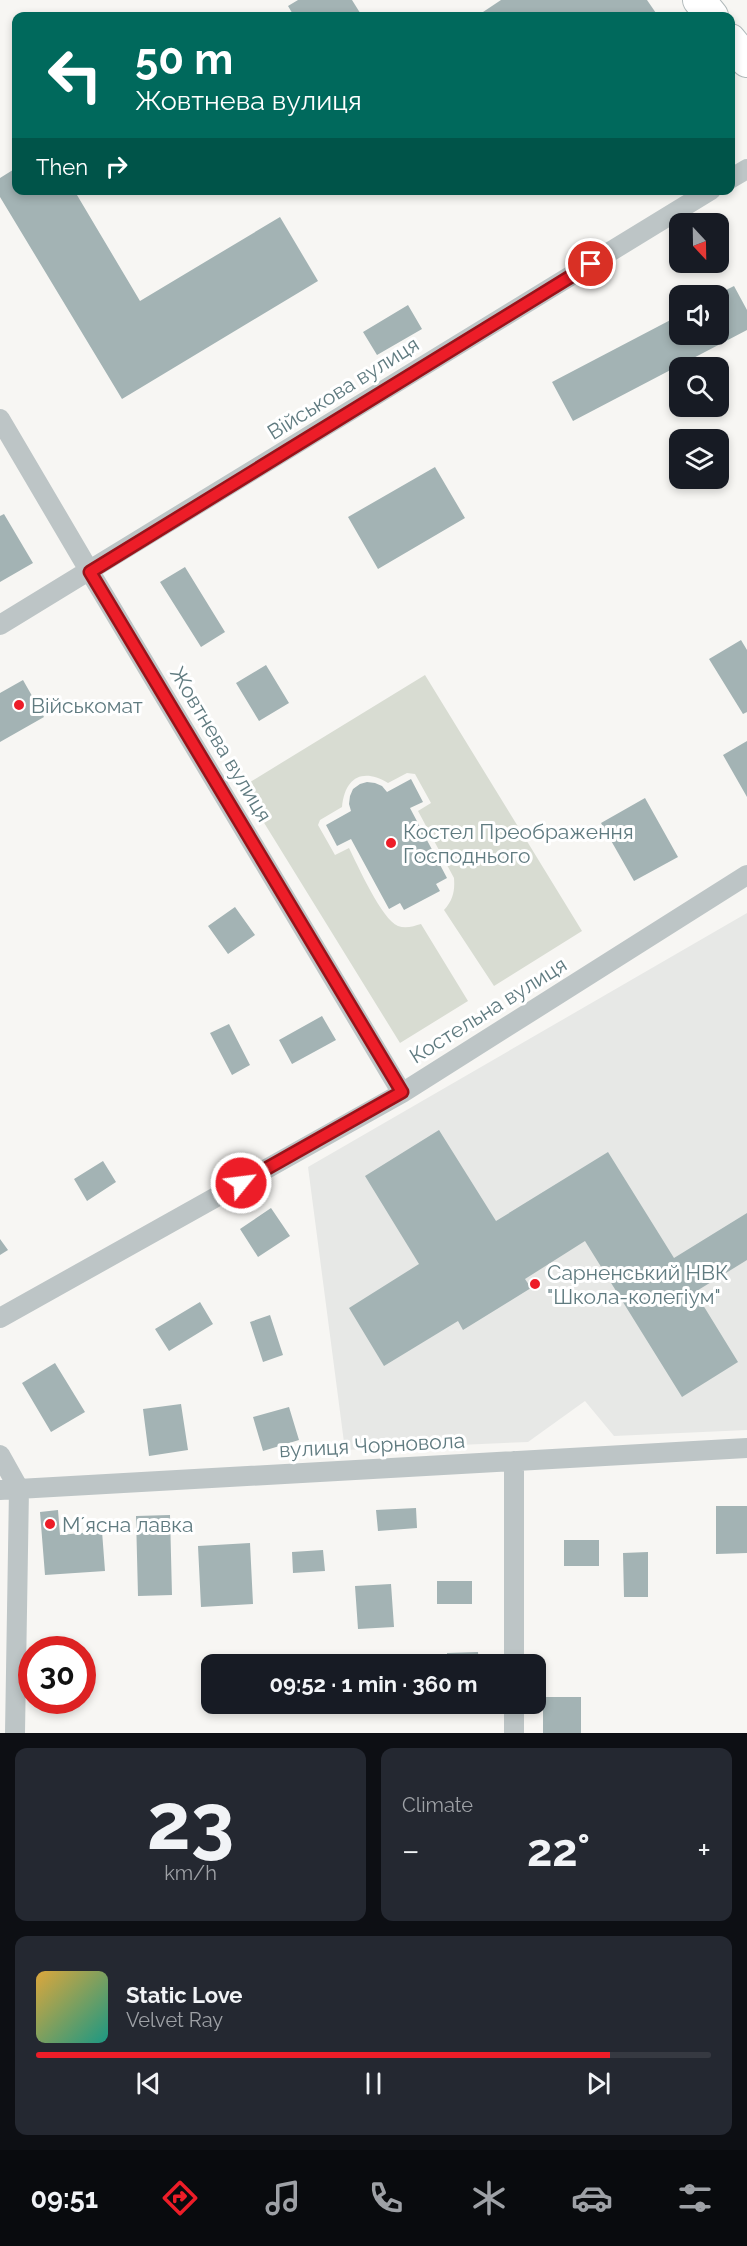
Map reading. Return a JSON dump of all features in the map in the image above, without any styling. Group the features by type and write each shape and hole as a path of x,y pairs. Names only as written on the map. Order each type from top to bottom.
{"main road":[{"path":"699,0 709,12"},
{"path":"735,46 747,61"}],"street":[{"name":"Військова вулиця","path":"0,625 703,195"},
{"name":"Жовтнева вулиця","path":"0,419 402,1092"},
{"name":"Костельна вулиця","path":"0,1318 402,1092 747,875"},
{"name":"вулиця Чорновола","path":"10,1490 747,1448"},
{"path":"0,1455 10,1490 15,1733"},
{"path":"514,1461 514,1654"},
{"path":"514,1714 514,1733"}],"shaded area":[{"path":"425,675 582,931 494,986 444,910 453,895 454,878 418,811 431,803 415,774 407,773 388,783 371,776 357,778 347,788 342,807 320,820 318,825 335,855 349,848 370,891 392,922 404,927 421,924 468,1001 400,1043 242,787"},
{"name":"Сарненський НВК \"Школа-колегіум\"","path":"747,913 747,1430 614,1436 585,1401 528,1442 345,1450 308,1167"}],"building":[{"path":"298,0 352,0 360,12 292,12 288,6"},
{"path":"501,0 647,0 655,12 483,12"},
{"path":"12,170 12,195 77,195 140,301 280,217 318,281 122,399 0,197 0,178"},
{"path":"734,286 747,310 747,330 729,339 729,288"},
{"path":"408,305 422,329 377,355 363,332"},
{"path":"669,321 669,345 718,345 695,357 669,357 669,371 573,421 552,382"},
{"path":"435,467 465,518 378,569 348,517"},
{"path":"4,514 33,563 0,582 0,516"},
{"path":"185,567 225,632 201,647 160,582"},
{"path":"741,640 747,650 747,712 743,714 709,659"},
{"path":"266,665 289,703 259,721 236,683"},
{"name":"Військомат","path":"23,680 44,717 0,742 0,693"},
{"path":"747,741 747,797 723,755"},
{"name":"Костел Преображення Господнього","path":"411,779 423,802 410,808 447,878 436,884 440,891 404,910 400,903 389,909 351,839 337,846 326,825 351,811 350,796 353,789 360,784 375,783 387,792"},
{"path":"645,798 678,857 634,881 601,823"},
{"path":"235,907 255,935 228,954 208,926"},
{"path":"322,1016 336,1040 292,1064 279,1040"},
{"path":"229,1024 250,1065 232,1075 210,1033"},
{"path":"439,1130 496,1221 608,1152 674,1258 747,1213 747,1260 695,1292 738,1362 682,1397 585,1241 525,1279 531,1288 463,1330 458,1321 384,1366 349,1308 419,1264 365,1176"},
{"path":"103,1161 116,1182 87,1201 74,1179"},
{"path":"271,1208 290,1236 258,1257 240,1229"},
{"path":"0,1239 8,1250 0,1255"},
{"path":"200,1302 213,1324 169,1351 155,1329"},
{"path":"270,1315 283,1355 263,1362 250,1322"},
{"path":"55,1363 85,1412 51,1432 22,1383"},
{"path":"181,1404 188,1450 149,1456 143,1409"},
{"path":"289,1407 299,1440 263,1451 253,1417"},
{"path":"716,1506 747,1506 747,1553 716,1554"},
{"path":"416,1508 417,1528 378,1531 376,1510"},
{"path":"58,1510 60,1535 102,1531 105,1571 45,1575 40,1512"},
{"path":"170,1515 172,1595 138,1596 136,1516"},
{"path":"564,1540 599,1540 599,1566 564,1566"},
{"path":"250,1543 253,1604 201,1607 198,1546"},
{"path":"323,1550 325,1571 293,1573 292,1552"},
{"path":"648,1552 648,1597 624,1597 623,1553"},
{"path":"437,1581 472,1581 472,1604 437,1604"},
{"path":"391,1584 394,1627 358,1629 355,1586"},
{"path":"478,1652 478,1654 447,1654"},
{"path":"546,1697 581,1697 581,1733 543,1733"}],"place":[{"name":"Військомат","path":"19,705"},
{"name":"Костел Преображення Господнього","path":"391,843"},
{"name":"Сарненський НВК \"Школа-колегіум\"","path":"535,1284"},
{"name":"Мʼясна лавка","path":"50,1524"}],"route":[{"path":"241,1183 402,1092 90,572 591,264"}]}
